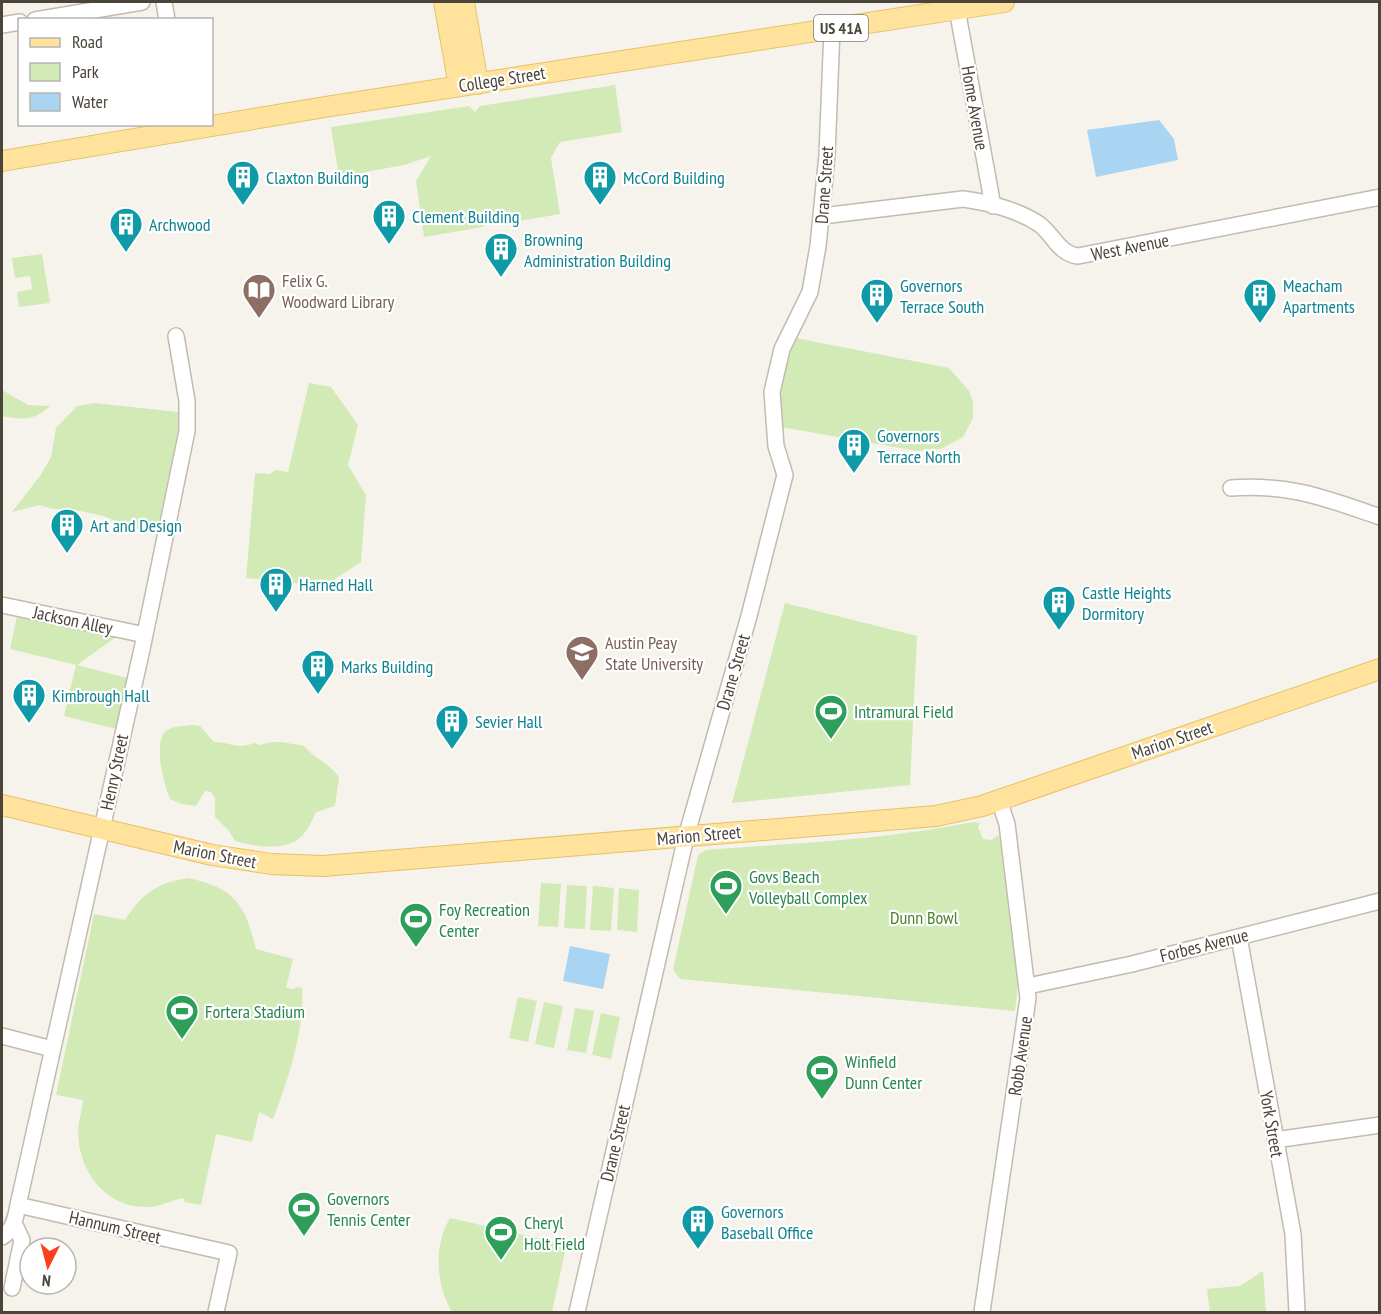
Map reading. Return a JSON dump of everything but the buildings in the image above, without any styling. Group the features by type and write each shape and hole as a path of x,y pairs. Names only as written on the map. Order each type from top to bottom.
{"main road":[{"path":"444,2 468,85"},
{"path":"464,2 468,85"},
{"name":"College Street","path":"213,123 832,29 957,9 980,3 1004,2"},
{"name":"College Street","path":"2,161 187,127"},
{"name":"Marion Street","path":"2,805 212,855 271,864 323,866 936,816 999,800 1380,669"}],"street":[{"path":"47,18 142,2"},
{"path":"164,2 167,18"},
{"name":"Home Avenue","path":"957,9 993,206"},
{"path":"2,25 18,22"},
{"name":"Drane Street","path":"577,1312 686,837 749,616 785,475 776,446 772,392 782,349 810,292 822,216 832,29"},
{"name":"West Avenue","path":"822,216 963,199 978,201 1032,220 1043,228 1066,253 1078,256 1380,197"},
{"name":"Henry Street","path":"18,1205 188,431 187,401 176,336"},
{"path":"1232,488 1285,488 1320,495 1380,517"},
{"name":"Jackson Alley","path":"2,604 145,634"},
{"name":"Robb Avenue","path":"982,1312 1026,1016 1028,987 1007,824 999,800"},
{"name":"Forbes Avenue","path":"1028,987 1132,964 1380,901"},
{"name":"York Street","path":"1239,936 1293,1234 1297,1312"},
{"path":"2,1036 52,1049"},
{"path":"1275,1140 1380,1125"},
{"path":"2,1237 14,1223 18,1205"},
{"name":"Hannum Street","path":"18,1205 229,1253 216,1312"},
{"path":"12,1288 22,1240 14,1223"}],"green space":[{"path":"615,85 622,132 560,142 551,158 560,214 503,224 492,216 483,227 424,237 416,181 431,156 404,165 339,177 331,127 469,106 475,112 480,106"},
{"path":"42,254 50,303 19,307 17,292 32,289 30,276 15,278 12,258"},
{"path":"796,338 949,368 969,391 973,402 973,418 963,437 941,449 917,451 781,427 781,381"},
{"path":"309,383 331,387 358,425 348,465 366,495 361,562 324,586 246,578 255,473 270,474 275,470 288,472"},
{"path":"2,390 28,405 50,406 33,417 2,416"},
{"path":"94,403 178,412 178,430 157,533 76,510 53,509 39,505 12,512 40,476 51,457 56,428 77,406"},
{"name":"Intramural Field","path":"785,603 917,636 910,785 732,803"},
{"path":"17,616 116,637 77,665 127,678 116,729 64,716 76,665 10,649"},
{"path":"191,725 200,726 214,742 243,746 254,743 260,745 281,742 304,746 339,777 335,806 316,812 303,835 283,846 235,841 215,817 215,798 211,792 205,791 196,806 170,799 161,763 160,743 167,730"},
{"name":"Dunn Bowl","path":"973,822 980,823 978,827 983,839 991,840 999,835 1018,984 1015,1011 680,979 673,970 698,855 706,850 873,837"},
{"name":"Fortera Stadium","path":"188,878 217,887 236,900 247,920 256,949 293,959 286,988 302,988 301,1020 290,1072 273,1119 259,1112 252,1142 216,1134 201,1205 185,1202 183,1198 152,1207 132,1206 107,1194 89,1174 83,1161 78,1133 83,1100 56,1095 94,914 125,920 151,891 167,883"},
{"path":"541,883 561,884 558,927 538,926"},
{"path":"567,885 587,886 585,929 564,928"},
{"path":"593,886 614,888 611,931 590,930"},
{"path":"619,888 639,890 637,932 617,930"},
{"path":"518,997 537,1001 528,1042 509,1038"},
{"path":"544,1002 563,1006 554,1048 535,1044"},
{"path":"575,1008 594,1011 586,1053 567,1050"},
{"path":"601,1013 620,1017 611,1059 592,1055"},
{"name":"Cheryl Holt Field","path":"450,1218 559,1243 565,1252 552,1312 452,1312 443,1290 439,1265 441,1241"},
{"path":"1263,1271 1266,1312 1210,1312 1207,1289 1240,1286"}],"water":[{"path":"1159,120 1174,139 1178,160 1096,177 1087,130"},
{"path":"570,946 610,954 603,989 563,981"}],"place":[{"name":"Claxton Building","path":"243,206"},
{"name":"McCord Building","path":"600,206"},
{"name":"Clement Building","path":"389,245"},
{"name":"Archwood","path":"126,253"},
{"name":"Browning Administration Building","path":"501,278"},
{"name":"Felix G. Woodward Library","path":"259,319"},
{"name":"Governors Terrace South","path":"877,324"},
{"name":"Meacham Apartments","path":"1260,324"},
{"name":"Governors Terrace North","path":"854,474"},
{"name":"Art and Design","path":"67,554"},
{"name":"Harned Hall","path":"276,613"},
{"name":"Castle Heights Dormitory","path":"1059,631"},
{"name":"Austin Peay State University","path":"582,681"},
{"name":"Marks Building","path":"318,695"},
{"name":"Kimbrough Hall","path":"29,724"},
{"name":"Intramural Field","path":"831,740"},
{"name":"Sevier Hall","path":"452,750"},
{"name":"Govs Beach Volleyball Complex","path":"726,915"},
{"name":"Foy Recreation Center","path":"416,948"},
{"name":"Fortera Stadium","path":"182,1040"},
{"name":"Winfield Dunn Center","path":"822,1100"},
{"name":"Governors Tennis Center","path":"304,1237"},
{"name":"Governors Baseball Office","path":"698,1250"},
{"name":"Cheryl Holt Field","path":"501,1261"}]}
